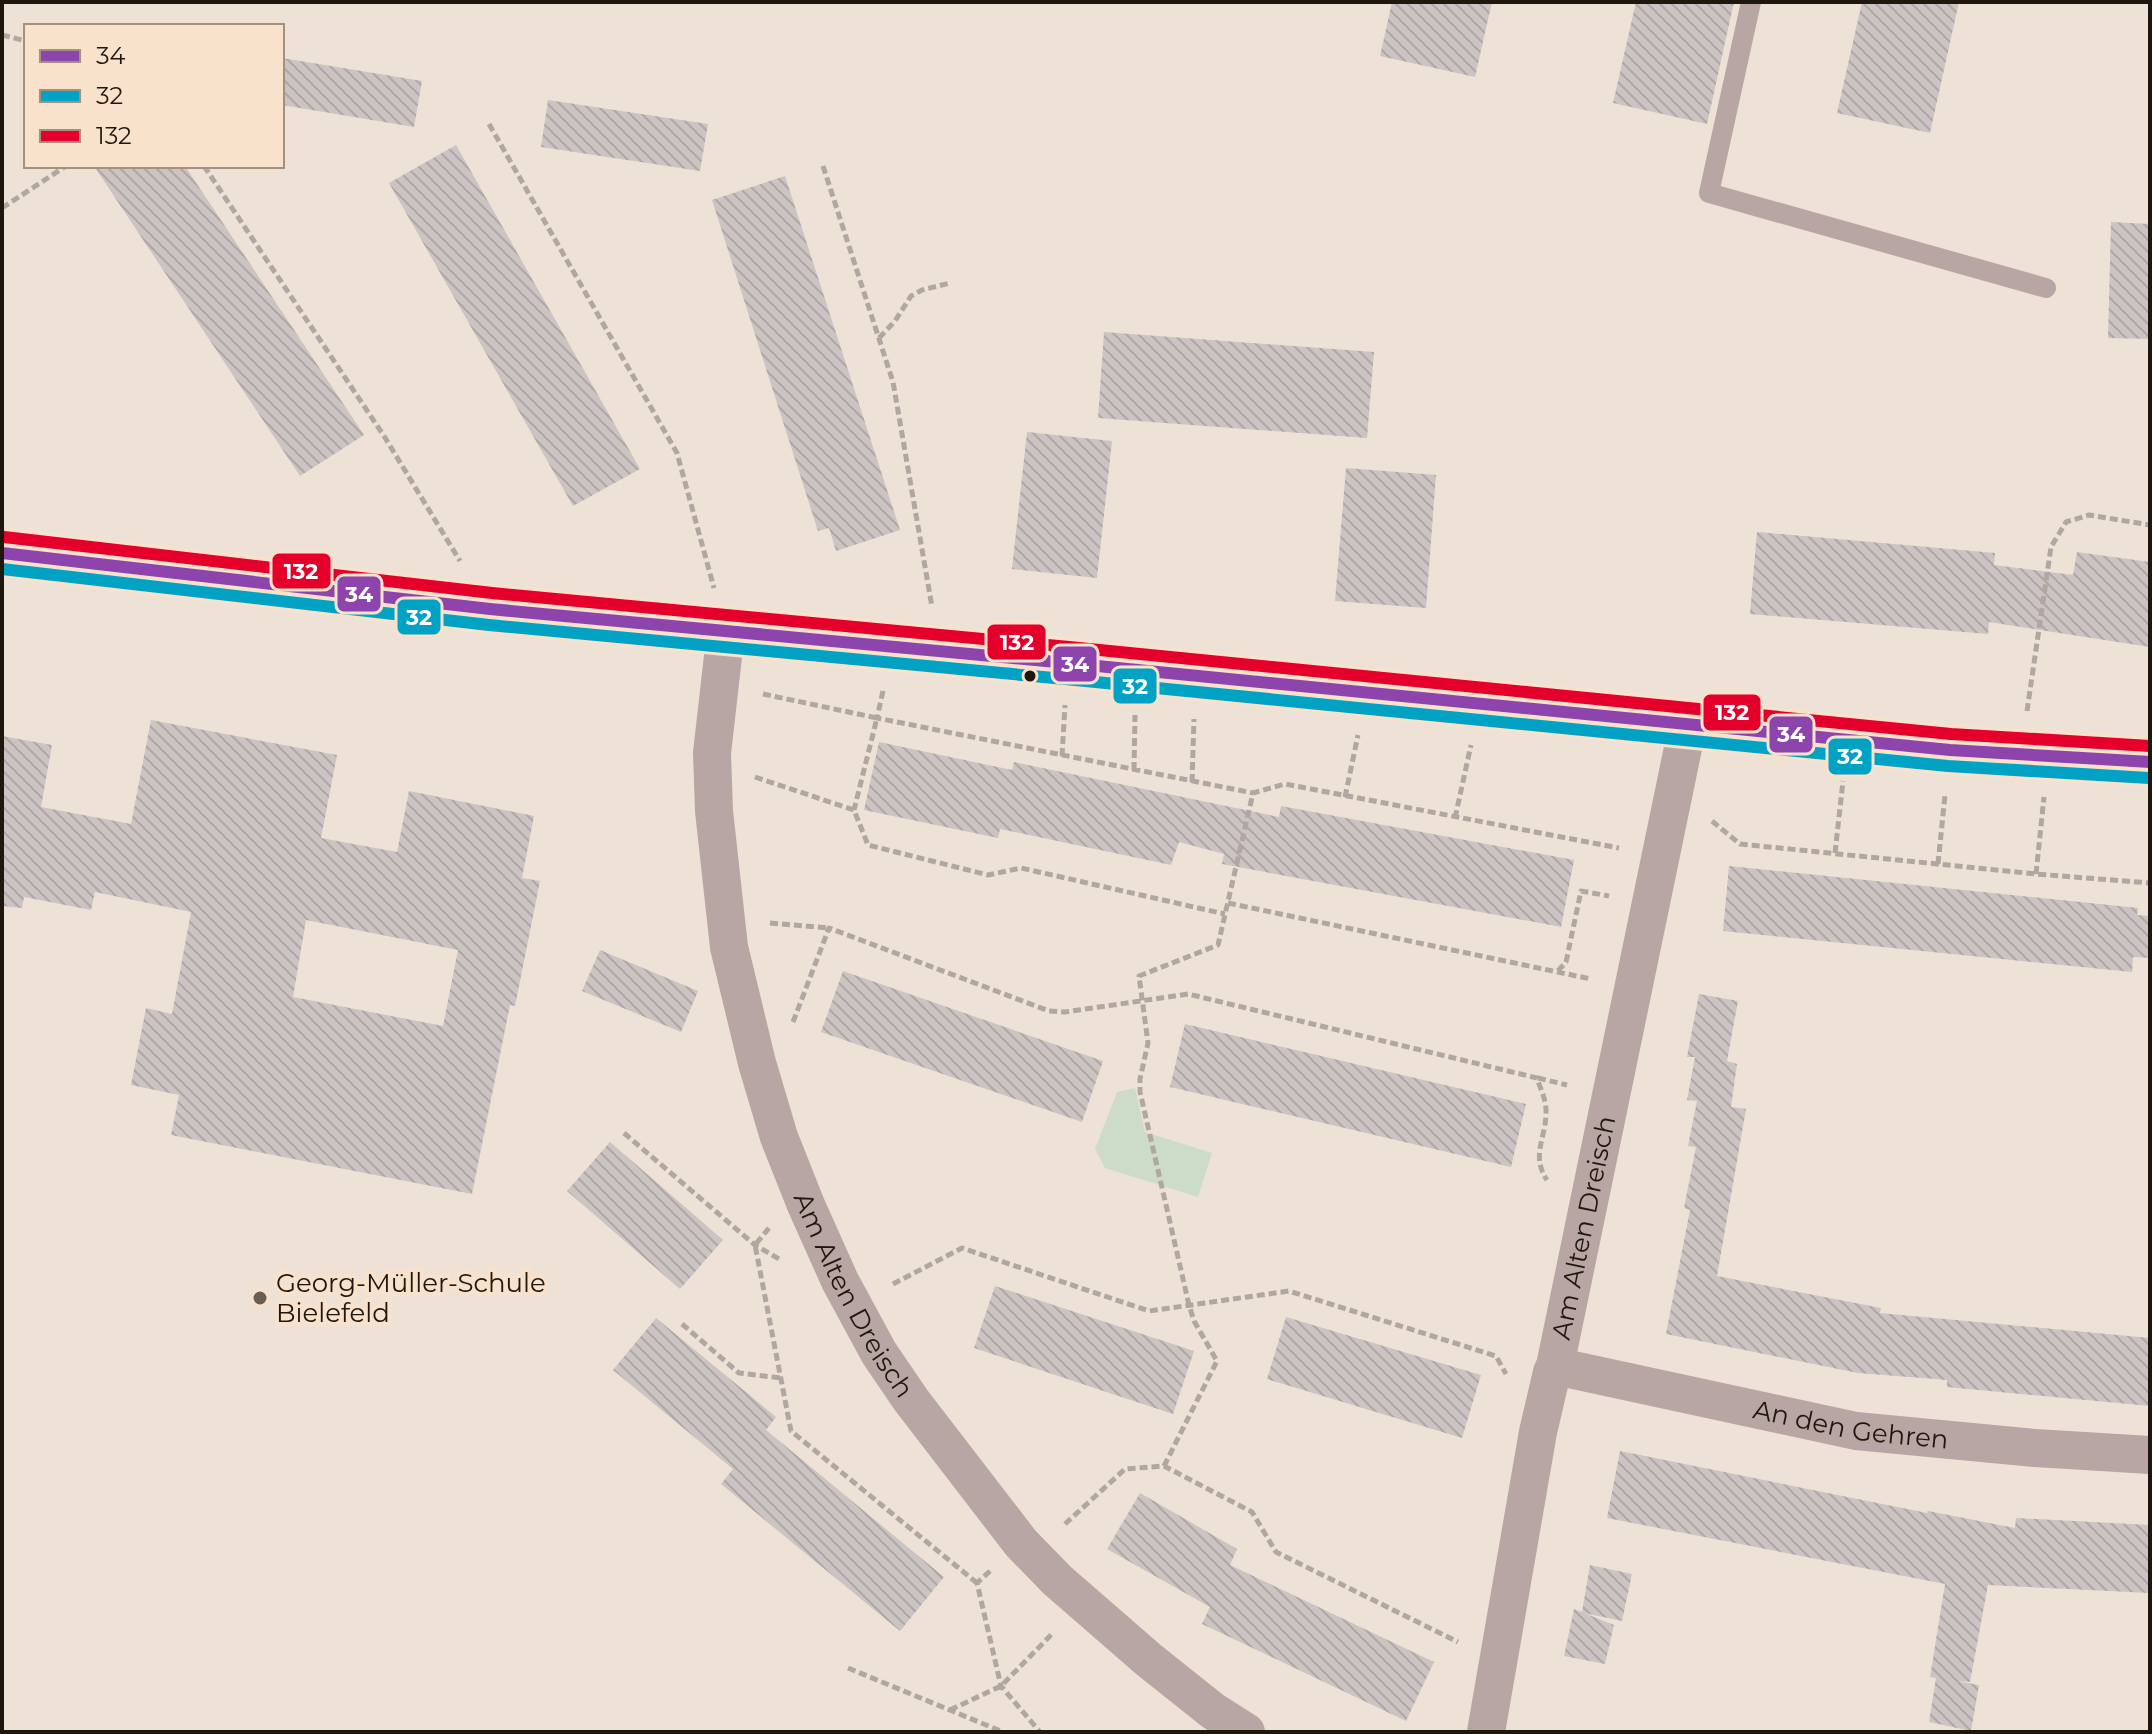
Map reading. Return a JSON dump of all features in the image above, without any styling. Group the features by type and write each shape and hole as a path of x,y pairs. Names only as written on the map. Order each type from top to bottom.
{"street":[{"path":"2,553 490,609 1950,750 2150,762"},
{"name":"Am Alten Dreisch","path":"726,630 712,762 714,811 729,947 779,1137 847,1293 879,1353 911,1400 1026,1549 1082,1603 1149,1660 1213,1711 1246,1732"},
{"name":"Am Alten Dreisch","path":"1486,1732 1538,1432 1555,1366 1688,724"},
{"name":"An den Gehren","path":"1555,1366 1856,1431 2150,1455"}],"lane":[{"path":"1751,2 1709,193 2046,288"}],"path":[{"path":"2,35 24,40"},
{"path":"489,124 677,453 726,630"},
{"path":"823,166 893,382 940,651"},
{"path":"2,208 63,168"},
{"path":"205,168 384,436 490,609"},
{"path":"879,338 895,321 911,296 950,283"},
{"path":"2021,755 2051,547 2066,522 2089,515 2150,525"},
{"path":"1134,770 1136,670"},
{"path":"1192,782 1196,676"},
{"path":"719,684 1192,782 1253,793 1285,784 1660,856"},
{"path":"877,718 854,810 868,845 988,875 1021,868 1225,914"},
{"path":"1345,797 1353,758"},
{"path":"712,762 854,810"},
{"path":"1455,818 1466,768"},
{"path":"1835,853 1843,781"},
{"path":"1673,790 1740,844 2150,883"},
{"path":"1938,864 1946,790"},
{"path":"1164,1466 1217,1361 1194,1321 1189,1305 1140,1092 1148,1043 1139,976 1218,945 1253,793"},
{"path":"2036,874 2044,801"},
{"path":"1557,972 1566,962 1581,891"},
{"path":"1228,903 1633,987"},
{"path":"775,923 829,928 1049,1011 1065,1012 1188,994 1537,1078 1546,1107 1545,1131 1538,1160 1541,1171 1583,1231"},
{"path":"792,1025 829,928"},
{"path":"624,1133 755,1245 847,1293 962,1248 1149,1311 1289,1291 1496,1356 1538,1432"},
{"path":"755,1245 800,1191"},
{"path":"755,1245 791,1431 977,1583 1001,1686 1040,1732"},
{"path":"682,1324 739,1373 781,1378"},
{"path":"977,1583 1026,1549 1125,1469 1164,1466 1252,1512 1276,1552 1463,1645 1500,1650"},
{"path":"950,1710 1001,1686 1082,1603"},
{"path":"848,1668 1003,1732"}],"green space":[{"path":"1135,1088 1145,1132 1212,1153 1198,1197 1105,1168 1095,1149 1117,1092"}],"building":[{"path":"1392,2 1492,2 1475,77 1380,56"},
{"path":"1636,2 1734,2 1707,124 1613,103"},
{"path":"1862,2 1959,2 1930,133 1837,113"},
{"path":"284,58 422,81 414,127 284,105"},
{"path":"548,100 708,124 700,171 541,147"},
{"path":"456,145 640,469 573,506 389,183"},
{"path":"95,168 186,168 364,435 300,476"},
{"path":"785,176 900,530 836,551 829,528 818,531 712,200"},
{"path":"2111,222 2150,224 2150,339 2108,338"},
{"path":"1104,332 1374,352 1367,438 1098,418"},
{"path":"1027,432 1112,441 1097,578 1012,569"},
{"path":"1346,468 1436,475 1426,608 1335,601"},
{"path":"1757,532 1995,553 1994,565 2073,575 2077,552 2150,562 2150,647 1989,622 1988,634 1750,614"},
{"path":"151,720 337,755 321,838 397,852 409,791 534,816 522,878 540,881 515,1006 510,1005 472,1194 171,1135 179,1095 131,1085 146,1008 172,1014 191,912 95,892 91,910 24,897 22,908 2,906 2,736 52,745 41,807 131,824","holes":["306,920 458,950 443,1026 293,997"]},
{"path":"879,742 1012,770 1014,762 1279,817 1281,806 1574,860 1561,927 1222,864 1224,854 1179,842 1171,865 1000,829 998,838 864,810"},
{"path":"1729,866 2138,908 2137,915 2150,916 2150,958 2133,957 2132,972 1723,931"},
{"path":"600,950 698,991 681,1032 582,991"},
{"path":"843,971 1103,1061 1082,1122 821,1032"},
{"path":"1699,994 1738,1001 1727,1061 1723,1060 1737,1064 1731,1107 1746,1109 1717,1276 1881,1308 1880,1313 2150,1338 2150,1406 1947,1387 1947,1380 1858,1373 1666,1334 1690,1210 1684,1208 1696,1147 1688,1146 1697,1101 1687,1100 1695,1057 1687,1057"},
{"path":"1185,1024 1526,1104 1511,1167 1170,1087"},
{"path":"610,1142 723,1240 680,1289 567,1191"},
{"path":"995,1286 1194,1351 1173,1414 974,1348"},
{"path":"1286,1317 1481,1375 1462,1438 1267,1379"},
{"path":"656,1318 776,1417 766,1430 944,1577 900,1631 721,1484 733,1469 613,1370"},
{"path":"1620,1451 2015,1528 2016,1518 2150,1525 2150,1593 1988,1585 1970,1682 1957,1681 1979,1685 1971,1731 1929,1722 1936,1678 1930,1677 1945,1584 1607,1518"},
{"path":"1140,1493 1237,1549 1230,1565 1434,1662 1406,1721 1202,1624 1210,1607 1107,1549"},
{"path":"1590,1565 1632,1574 1622,1621 1584,1613 1614,1625 1605,1664 1564,1656 1574,1609 1582,1612"}],"transit line":[{"name":"132","path":"4,537 492,593 1951,734 2150,746"},
{"name":"34","path":"2,553 490,609 1950,750 2150,762"},
{"name":"32","path":"2,569 489,625 1948,766 2149,778"}],"place":[{"name":"Georg-Müller-Schule Bielefeld","path":"260,1298"}]}
